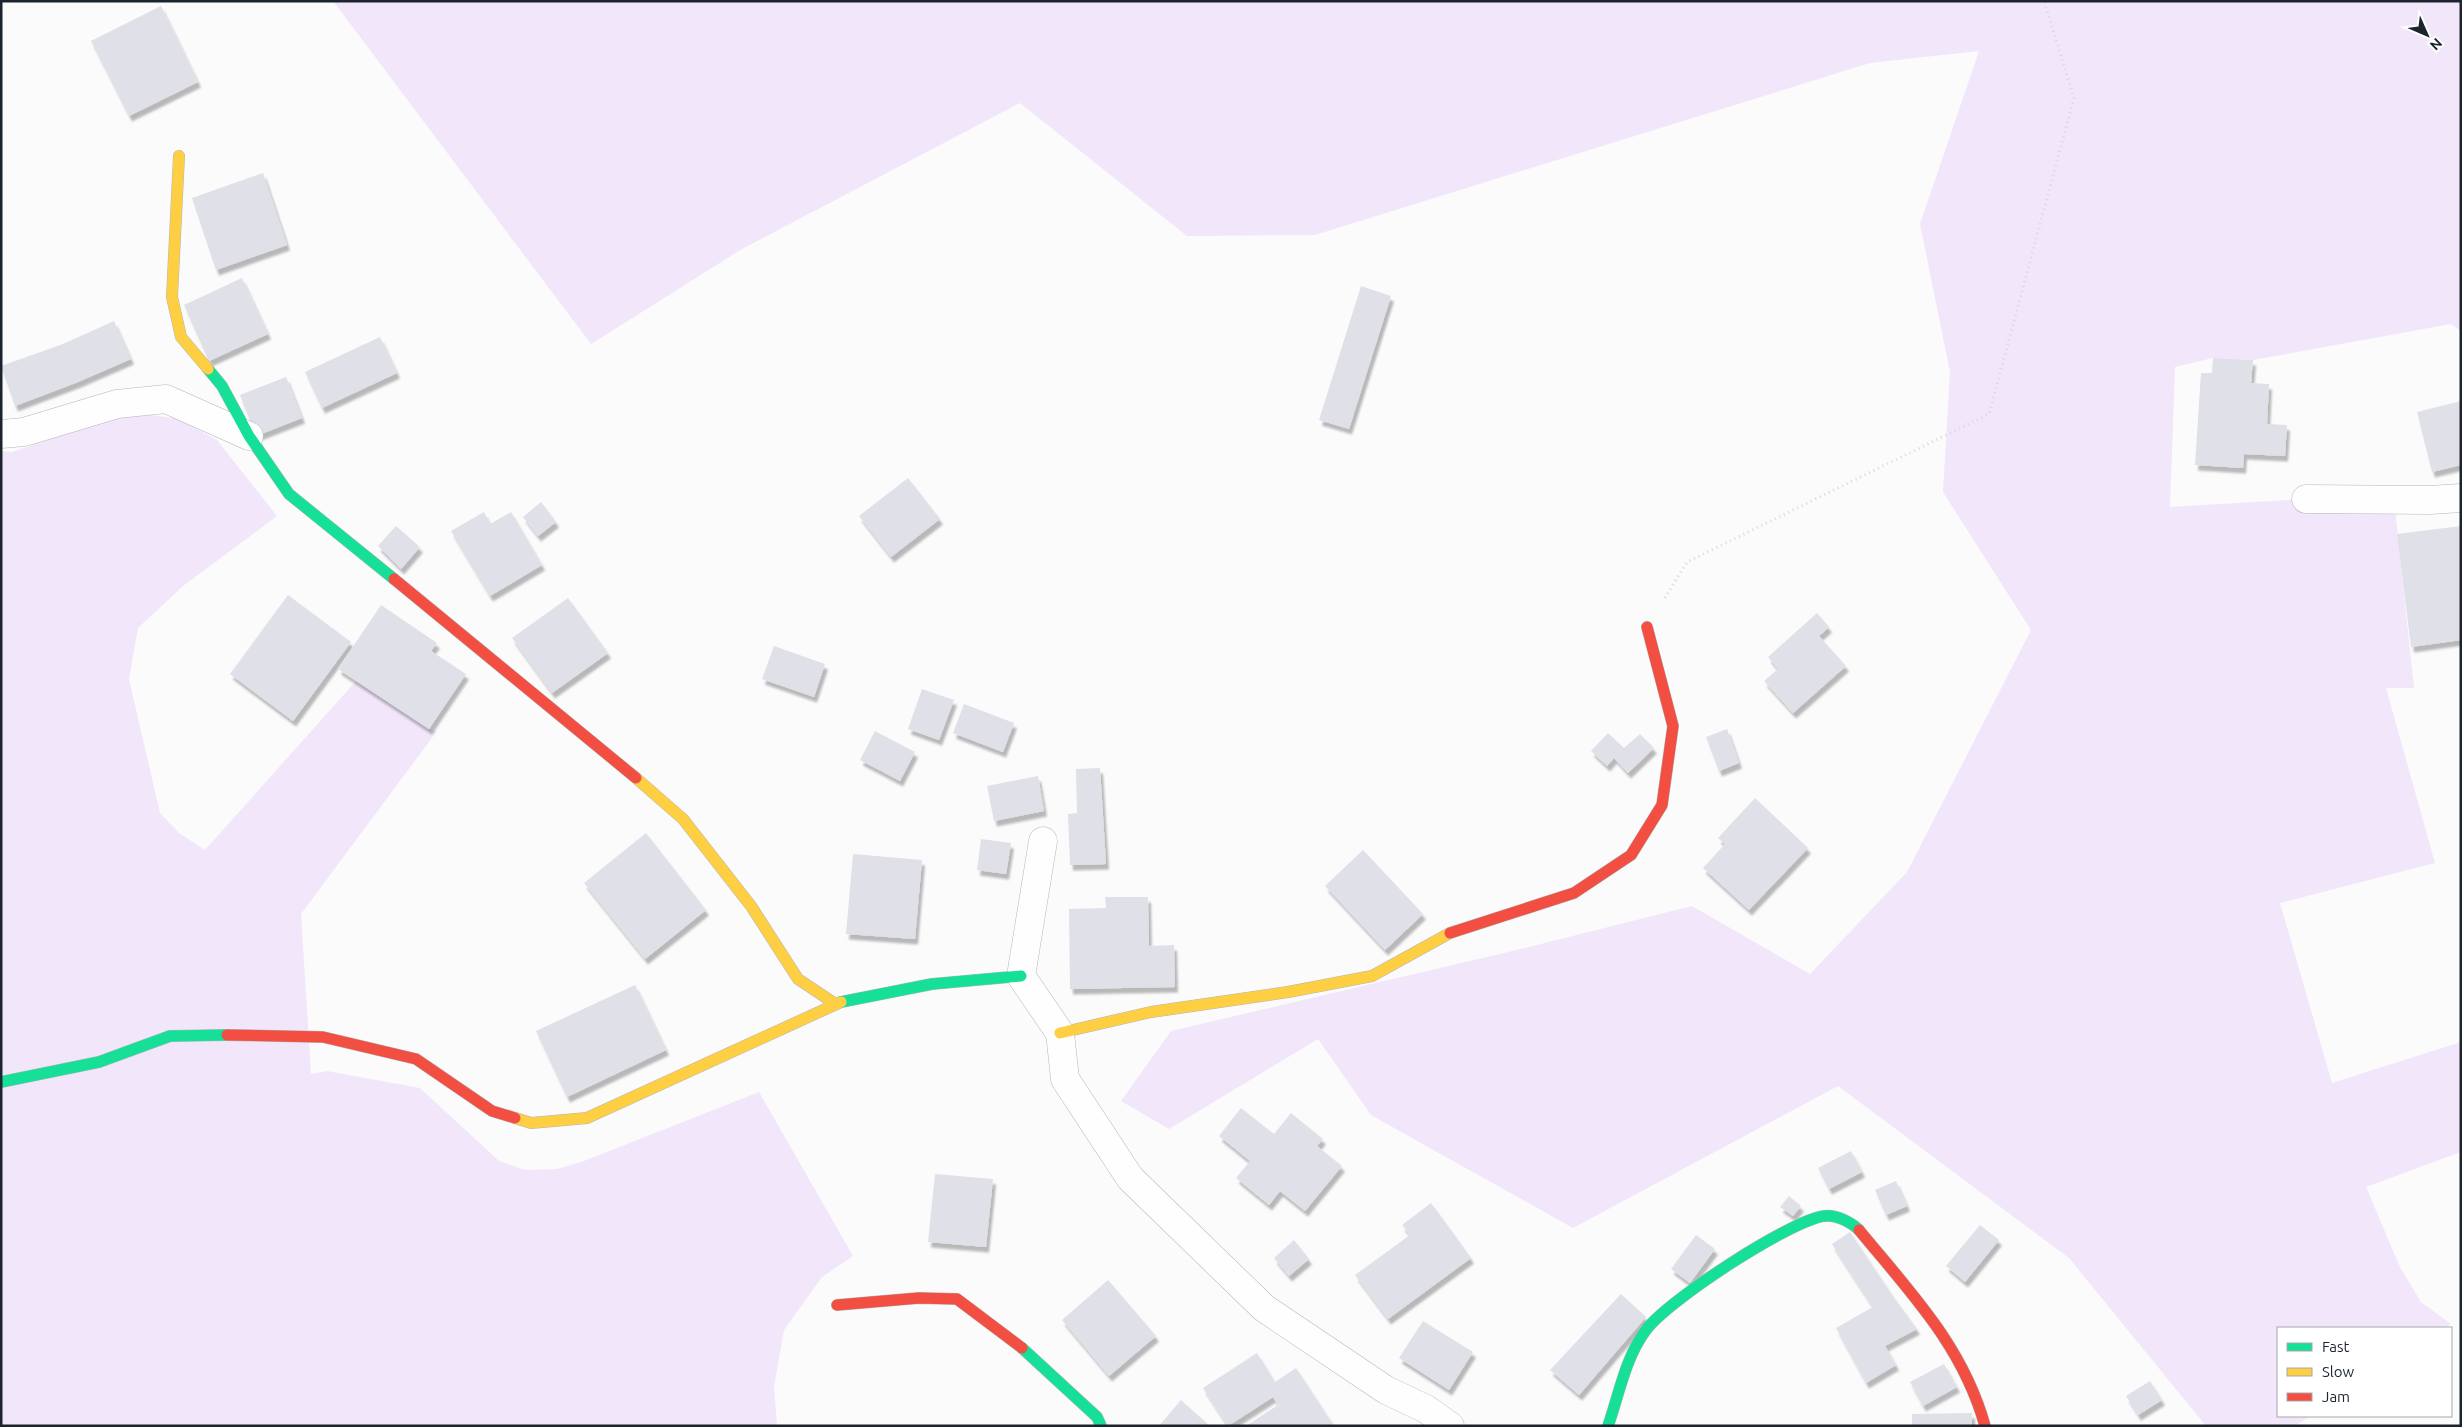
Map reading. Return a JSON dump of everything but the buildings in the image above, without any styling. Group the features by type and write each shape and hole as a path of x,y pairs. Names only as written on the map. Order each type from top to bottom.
{"street":[{"path":"179,156 172,297 181,337 222,386 249,436 289,494 584,734 682,819 752,906 798,979 834,1003"},
{"path":"1,434 24,432 117,404 166,399 249,436"},
{"path":"2306,499 2430,500 2461,498"},
{"path":"1060,1033 1151,1012 1288,992 1372,976 1442,936 1574,893 1631,856 1662,805 1673,726 1647,627"},
{"path":"1043,840 1020,976 1060,1033 1066,1079 1130,1178 1264,1308 1386,1390 1426,1409 1450,1426"},
{"path":"1,1082 99,1062 170,1036 256,1034 323,1037 416,1059 492,1111 500,1114 531,1123 588,1118 834,1003 932,984 1020,976"},
{"path":"1608,1426 1631,1358 1653,1321 1690,1291 1798,1226 1824,1216 1840,1217 1856,1227 1940,1330 1969,1378 1985,1426"},
{"path":"836,1305 919,1298 956,1299 1012,1339 1097,1417 1101,1426"}],"path":[{"path":"1647,627 1687,562 1989,414 2074,98 2044,1"}],"shaded area":[{"path":"333,1 2461,1 2461,331 2451,324 2253,360 2213,358 2175,367 2170,507 2306,499 2394,500 2414,688 2386,688 2435,863 2280,903 2332,1083 2461,1042 2461,1152 2366,1187 2400,1267 2421,1302 2451,1324 2446,1327 2277,1327 2277,1417 2308,1417 2295,1426 2206,1426 2069,1258 1838,1086 1573,1228 1371,1115 1318,1039 1169,1129 1121,1101 1171,1031 1521,949 1692,906 1810,974 1907,872 2031,630 1943,492 1950,372 1920,224 1979,51 1870,63 1315,235 1187,236 1020,103 742,249 591,344"},
{"path":"131,412 179,419 217,440 277,516 183,586 138,628 129,679 160,813 179,833 205,850 356,681 429,729 437,731 301,914 311,1074 327,1071 420,1088 499,1161 525,1170 557,1169 584,1161 759,1092 853,1256 822,1277 784,1330 774,1387 777,1426 1,1426 1,451 12,452"}],"traffic: fast":[{"path":"208,369 222,386 249,436 289,494 394,579"},
{"path":"841,1002 932,984 1021,976"},
{"path":"1,1082 99,1062 170,1036 227,1035"},
{"path":"1608,1426 1623,1377 1639,1341 1658,1317 1678,1301 1730,1264 1784,1232 1807,1221 1824,1216 1833,1216 1852,1224 1859,1230"},
{"path":"1022,1348 1097,1417 1101,1426"}],"traffic: slow":[{"path":"179,156 172,297 181,337 208,369"},
{"path":"636,778 683,819 751,906 798,979 834,1003"},
{"path":"1060,1033 1151,1012 1288,992 1372,976 1450,933"},
{"path":"515,1118 531,1123 587,1118 841,1002"}],"traffic: jam":[{"path":"394,579 636,778"},
{"path":"1450,933 1574,893 1631,855 1662,805 1673,726 1647,627"},
{"path":"227,1035 323,1037 416,1059 492,1111 515,1118"},
{"path":"1859,1230 1915,1298 1949,1345 1963,1370 1985,1426"},
{"path":"837,1305 919,1298 957,1299 1022,1348"}]}
